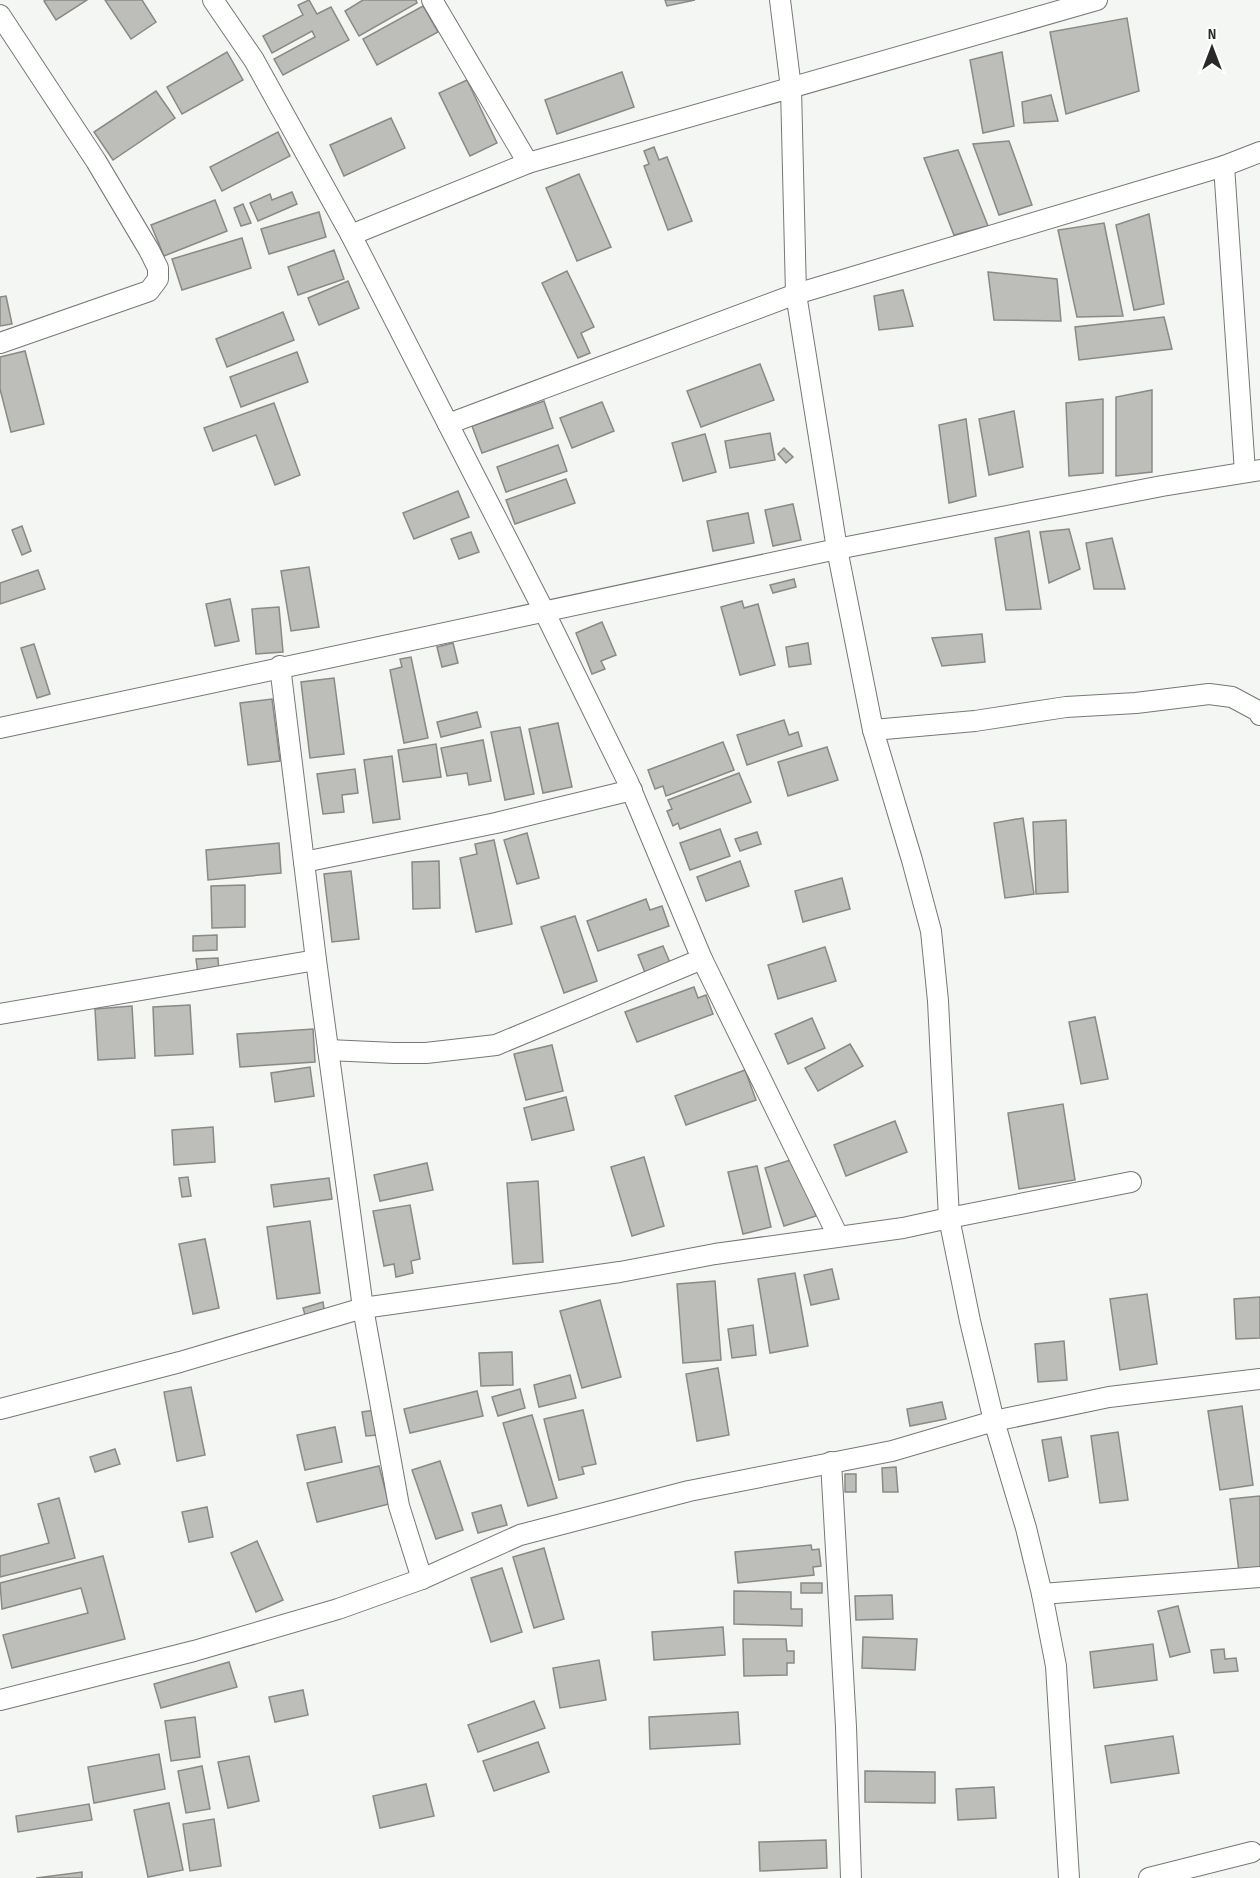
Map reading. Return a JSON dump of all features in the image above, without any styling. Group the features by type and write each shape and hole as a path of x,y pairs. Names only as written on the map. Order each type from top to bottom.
{"street":[{"path":"213,0 254,60 351,235 544,611 632,790 702,959 838,1236"},
{"path":"432,0 528,163"},
{"path":"780,0 791,88 796,294 837,549 873,730 931,932 938,1001 949,1218 970,1321 994,1421 1026,1528 1056,1666 1069,1878"},
{"path":"351,235 528,163 1097,0"},
{"path":"0,15 96,161 158,268 158,279 149,291 0,344"},
{"path":"448,424 796,294 1224,166 1260,152"},
{"path":"0,728 279,666 837,549 1162,486 1252,471 1224,166"},
{"path":"279,666 363,1308 399,1506 422,1579"},
{"path":"873,730 975,721 1066,707 1136,703 1209,694 1232,697 1260,715"},
{"path":"303,862 496,823 632,790"},
{"path":"328,1050 426,1053 496,1045 702,959"},
{"path":"0,1014 316,960"},
{"path":"0,1409 180,1362 363,1308 620,1272 715,1254 903,1228 1131,1182"},
{"path":"0,1700 206,1647 338,1609 422,1579 520,1535 689,1491 892,1451 994,1421 1108,1397 1260,1379"},
{"path":"831,1462 846,1727 851,1878"},
{"path":"1042,1594 1260,1577"},
{"path":"1149,1878 1252,1852"}],"building":[{"path":"87,0 56,20 44,1"},
{"path":"105,0 142,0 156,22 131,39"},
{"path":"309,0 317,14 331,7 349,40 283,75 274,59 315,37 312,31 272,53 263,36 303,15 298,5"},
{"path":"363,0 416,0 417,3 359,36 345,11"},
{"path":"665,0 695,0 667,6"},
{"path":"423,6 438,32 377,65 363,39"},
{"path":"1127,18 1139,91 1066,114 1050,32"},
{"path":"227,52 243,80 182,114 167,87"},
{"path":"1002,52 1014,126 983,133 970,60"},
{"path":"622,72 634,107 557,134 545,100"},
{"path":"467,80 497,143 470,156 439,93"},
{"path":"156,91 175,118 113,160 94,132"},
{"path":"1051,95 1058,121 1024,123 1022,102"},
{"path":"391,118 405,148 344,176 330,145"},
{"path":"278,132 290,156 222,191 210,167"},
{"path":"1009,141 1032,205 999,215 973,144"},
{"path":"654,147 659,160 667,157 692,221 668,230 644,166 649,164 644,151"},
{"path":"958,150 988,226 954,235 924,158"},
{"path":"579,174 611,247 577,261 546,188"},
{"path":"292,192 297,204 258,221 250,203 270,194 272,200"},
{"path":"215,200 227,231 164,256 151,225"},
{"path":"243,204 251,223 241,226 234,208"},
{"path":"319,212 326,237 269,254 261,229"},
{"path":"1149,214 1164,304 1134,310 1116,225"},
{"path":"1104,223 1123,316 1077,317 1058,230"},
{"path":"242,238 251,268 182,290 172,259"},
{"path":"334,250 344,279 298,295 288,267"},
{"path":"567,271 594,327 581,333 590,353 578,358 542,283"},
{"path":"988,272 1057,279 1061,321 994,320"},
{"path":"348,281 359,308 319,325 308,298"},
{"path":"903,290 913,326 879,330 874,296"},
{"path":"6,296 12,324 0,326 0,297"},
{"path":"283,312 294,340 227,367 216,339"},
{"path":"1164,317 1172,349 1079,360 1075,327"},
{"path":"25,351 44,424 11,432 0,389 0,357"},
{"path":"297,352 308,382 241,407 230,377"},
{"path":"760,364 774,400 701,427 687,391"},
{"path":"1152,390 1152,472 1116,476 1116,397"},
{"path":"1103,399 1103,473 1069,476 1066,403"},
{"path":"544,401 553,428 482,453 472,426"},
{"path":"602,402 614,431 572,448 560,418"},
{"path":"274,403 300,475 275,485 256,435 213,451 204,428"},
{"path":"1014,411 1023,467 989,475 979,419"},
{"path":"966,419 976,496 949,503 939,425"},
{"path":"770,433 775,460 730,468 725,441"},
{"path":"705,434 716,472 683,481 672,443"},
{"path":"558,445 567,471 506,492 497,467"},
{"path":"784,448 793,457 786,463 778,454"},
{"path":"566,479 575,503 515,524 506,500"},
{"path":"458,491 469,517 414,539 403,513"},
{"path":"793,504 801,540 773,546 765,510"},
{"path":"748,513 754,543 713,551 707,521"},
{"path":"22,526 31,551 22,555 12,530"},
{"path":"1069,529 1080,569 1049,583 1040,532"},
{"path":"1029,531 1041,609 1006,610 995,538"},
{"path":"471,532 479,552 459,559 451,539"},
{"path":"1112,538 1125,589 1094,589 1086,543"},
{"path":"309,567 319,627 291,631 281,571"},
{"path":"38,570 45,589 0,604 0,583"},
{"path":"794,579 796,587 773,593 770,585"},
{"path":"230,599 239,641 215,646 206,604"},
{"path":"742,601 744,608 758,604 775,665 740,675 721,607"},
{"path":"279,607 283,652 256,654 252,609"},
{"path":"602,622 616,655 601,661 605,669 592,674 576,633"},
{"path":"982,634 985,662 942,666 932,638"},
{"path":"453,643 458,663 442,667 437,647"},
{"path":"808,643 811,664 789,667 786,647"},
{"path":"34,644 50,694 37,698 21,648"},
{"path":"411,657 428,738 404,743 390,670 402,667 400,659"},
{"path":"334,678 344,754 310,758 301,682"},
{"path":"272,699 280,761 248,765 240,703"},
{"path":"477,712 481,727 441,737 437,722"},
{"path":"784,720 789,735 798,732 802,746 747,765 737,735"},
{"path":"558,723 572,787 543,793 529,729"},
{"path":"520,727 534,794 505,800 491,732"},
{"path":"483,740 491,781 469,785 467,773 447,776 441,748"},
{"path":"723,742 734,770 666,796 663,786 655,789 648,770"},
{"path":"436,744 441,777 403,782 398,750"},
{"path":"827,747 838,780 788,796 778,762"},
{"path":"392,756 400,819 373,823 364,760"},
{"path":"355,769 358,793 342,795 344,812 323,814 317,774"},
{"path":"739,773 751,802 680,829 678,823 673,826 667,811 672,809 668,800"},
{"path":"1023,818 1034,894 1005,898 994,823"},
{"path":"1066,820 1068,892 1036,894 1033,822"},
{"path":"720,829 730,856 690,870 680,843"},
{"path":"757,832 761,844 740,851 735,839"},
{"path":"527,833 539,878 517,884 504,840"},
{"path":"494,840 512,924 476,932 460,858 477,854 475,844"},
{"path":"279,843 281,873 208,880 206,850"},
{"path":"439,861 440,908 413,909 412,862"},
{"path":"740,861 749,886 706,901 697,877"},
{"path":"351,871 359,939 332,942 324,874"},
{"path":"842,878 850,909 803,922 795,891"},
{"path":"245,885 245,927 212,928 211,886"},
{"path":"646,899 650,910 662,906 669,926 598,951 587,921"},
{"path":"575,916 597,981 564,993 541,927"},
{"path":"217,935 217,950 193,951 193,936"},
{"path":"663,946 671,965 646,975 638,955"},
{"path":"825,947 836,981 778,999 768,965"},
{"path":"218,958 219,973 198,974 196,959"},
{"path":"694,987 698,998 706,995 713,1014 637,1042 625,1012"},
{"path":"190,1005 193,1054 155,1056 153,1007"},
{"path":"132,1006 135,1058 98,1060 95,1009"},
{"path":"1095,1017 1108,1079 1081,1084 1069,1022"},
{"path":"812,1018 825,1048 788,1064 775,1034"},
{"path":"313,1029 315,1062 240,1067 237,1034"},
{"path":"850,1044 863,1066 818,1091 805,1068"},
{"path":"552,1045 563,1091 526,1100 514,1054"},
{"path":"310,1067 314,1096 275,1102 271,1073"},
{"path":"745,1070 756,1100 686,1125 675,1096"},
{"path":"566,1097 574,1130 532,1140 524,1108"},
{"path":"1063,1104 1075,1180 1019,1189 1008,1113"},
{"path":"895,1121 907,1152 846,1176 834,1145"},
{"path":"213,1127 215,1162 174,1165 172,1130"},
{"path":"644,1157 664,1226 632,1236 611,1167"},
{"path":"797,1158 816,1216 784,1226 765,1168"},
{"path":"427,1163 433,1190 380,1201 374,1175"},
{"path":"757,1166 771,1227 743,1234 728,1172"},
{"path":"188,1177 191,1196 182,1197 179,1178"},
{"path":"329,1178 332,1199 274,1207 271,1185"},
{"path":"538,1181 543,1262 513,1264 507,1183"},
{"path":"410,1205 420,1259 411,1261 413,1273 396,1277 394,1264 384,1266 373,1211"},
{"path":"310,1221 320,1293 277,1299 267,1227"},
{"path":"205,1239 219,1308 193,1314 179,1244"},
{"path":"832,1269 839,1299 811,1305 804,1275"},
{"path":"795,1273 808,1346 770,1353 758,1279"},
{"path":"715,1281 721,1360 683,1363 677,1284"},
{"path":"1147,1294 1157,1364 1120,1370 1110,1299"},
{"path":"1260,1297 1260,1338 1236,1339 1234,1299"},
{"path":"600,1300 621,1377 582,1388 560,1311"},
{"path":"323,1302 324,1309 305,1315 303,1308"},
{"path":"753,1325 756,1355 732,1358 728,1329"},
{"path":"1064,1341 1067,1380 1038,1382 1035,1344"},
{"path":"512,1352 513,1385 481,1386 479,1353"},
{"path":"718,1368 729,1435 697,1441 686,1374"},
{"path":"570,1375 576,1398 539,1407 534,1385"},
{"path":"191,1387 205,1455 177,1461 164,1392"},
{"path":"520,1389 525,1408 498,1416 492,1397"},
{"path":"477,1391 483,1416 410,1433 404,1409"},
{"path":"942,1402 946,1419 910,1426 907,1409"},
{"path":"1242,1406 1253,1485 1220,1490 1208,1411"},
{"path":"375,1410 378,1435 366,1436 362,1412"},
{"path":"583,1410 596,1464 582,1467 584,1474 559,1480 544,1419"},
{"path":"532,1415 557,1498 528,1506 503,1423"},
{"path":"335,1427 342,1462 305,1470 297,1435"},
{"path":"1118,1432 1128,1500 1100,1503 1091,1436"},
{"path":"1061,1437 1068,1477 1049,1481 1042,1440"},
{"path":"115,1449 120,1464 95,1472 90,1457"},
{"path":"440,1461 463,1530 436,1539 412,1470"},
{"path":"379,1466 389,1504 317,1522 307,1483"},
{"path":"896,1467 898,1492 883,1492 882,1468"},
{"path":"845,1474 856,1474 856,1492 845,1492"},
{"path":"1260,1496 1260,1569 1239,1572 1230,1499"},
{"path":"59,1498 75,1558 0,1577 0,1556 49,1543 38,1504"},
{"path":"501,1505 507,1525 478,1533 472,1513"},
{"path":"207,1507 213,1537 189,1542 182,1512"},
{"path":"257,1541 283,1600 256,1612 231,1553"},
{"path":"811,1545 812,1550 819,1549 821,1566 813,1567 814,1575 738,1583 735,1552"},
{"path":"544,1548 564,1619 534,1628 513,1557"},
{"path":"103,1556 125,1639 12,1668 3,1635 88,1613 81,1588 2,1609 0,1583"},
{"path":"502,1568 522,1632 491,1642 471,1578"},
{"path":"801,1583 822,1583 822,1593 801,1593"},
{"path":"734,1591 791,1592 791,1609 802,1609 802,1626 734,1624"},
{"path":"892,1595 893,1619 856,1620 855,1596"},
{"path":"1178,1606 1190,1652 1170,1657 1158,1611"},
{"path":"723,1627 725,1655 654,1660 652,1632"},
{"path":"863,1637 917,1639 915,1670 862,1668"},
{"path":"743,1639 786,1639 787,1651 794,1651 794,1663 787,1663 787,1675 744,1676"},
{"path":"1153,1644 1157,1680 1094,1688 1090,1652"},
{"path":"1224,1649 1225,1659 1236,1658 1238,1671 1214,1673 1211,1650"},
{"path":"599,1660 606,1700 560,1708 553,1668"},
{"path":"229,1662 237,1687 161,1708 154,1684"},
{"path":"303,1690 308,1715 275,1722 269,1697"},
{"path":"534,1701 545,1728 478,1752 468,1725"},
{"path":"738,1712 740,1744 650,1749 649,1717"},
{"path":"195,1717 200,1757 171,1761 165,1721"},
{"path":"1173,1736 1179,1773 1111,1783 1105,1746"},
{"path":"538,1742 549,1772 494,1791 483,1761"},
{"path":"159,1754 165,1789 94,1803 88,1767"},
{"path":"249,1756 259,1801 228,1808 218,1762"},
{"path":"202,1766 210,1809 186,1813 178,1771"},
{"path":"865,1771 935,1772 935,1803 865,1802"},
{"path":"426,1784 434,1816 380,1828 373,1796"},
{"path":"994,1787 996,1818 958,1820 956,1789"},
{"path":"169,1803 183,1870 148,1877 134,1810"},
{"path":"89,1804 92,1820 18,1832 16,1816"},
{"path":"214,1819 221,1866 190,1871 183,1824"},
{"path":"826,1840 827,1868 760,1871 759,1842"},
{"path":"82,1872 82,1878 36,1878"}]}
